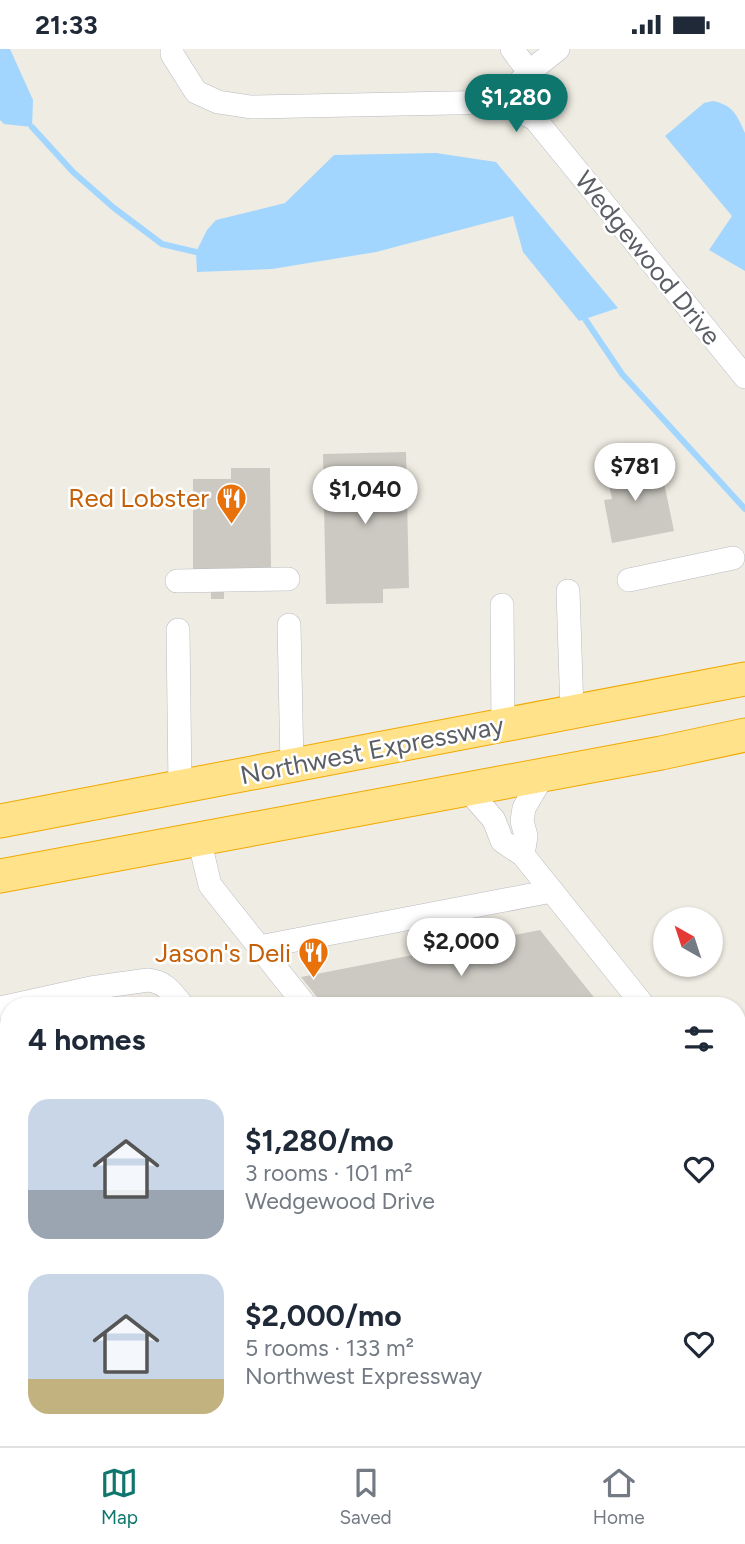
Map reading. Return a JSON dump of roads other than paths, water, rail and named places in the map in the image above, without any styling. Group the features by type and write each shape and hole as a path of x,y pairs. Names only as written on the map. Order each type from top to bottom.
{"highway":[{"name":"Northwest Expressway","path":"0,821 745,679"},
{"name":"Northwest Expressway","path":"0,876 745,735"}],"street":[{"name":"Wedgewood Drive","path":"172,49 172,54 196,92 218,101 251,107 500,102 535,119 745,377"},
{"path":"512,49 529,72"},
{"path":"500,102 529,72 558,49"},
{"path":"629,580 733,558"},
{"path":"177,581 288,579"},
{"path":"568,591 572,712"},
{"path":"502,604 503,725"},
{"path":"289,625 292,765"},
{"path":"178,630 180,786"},
{"path":"523,855 526,836 522,821 524,808 544,774"},
{"path":"467,789 494,820 502,841 523,855 637,997"},
{"path":"199,839 210,885 299,997"},
{"path":"259,947 552,891"},
{"path":"50,997 148,980 163,984 175,997"}],"water":[{"path":"0,49 10,49 33,100 32,127 4,124 0,120"},
{"path":"713,101 734,112 745,133 745,271 709,250 732,216 665,136 704,103"},
{"path":"436,153 496,162 618,308 579,321 523,252 513,216 376,252 272,269 197,272 196,252 207,230 216,220 285,203 334,155"}],"waterway":[{"path":"32,127 73,172 114,208 162,244 196,252"},
{"path":"585,319 622,374 745,509"}],"place":[{"name":"Red Lobster","path":"232,525"},
{"name":"Jason's Deli","path":"314,980"}]}
